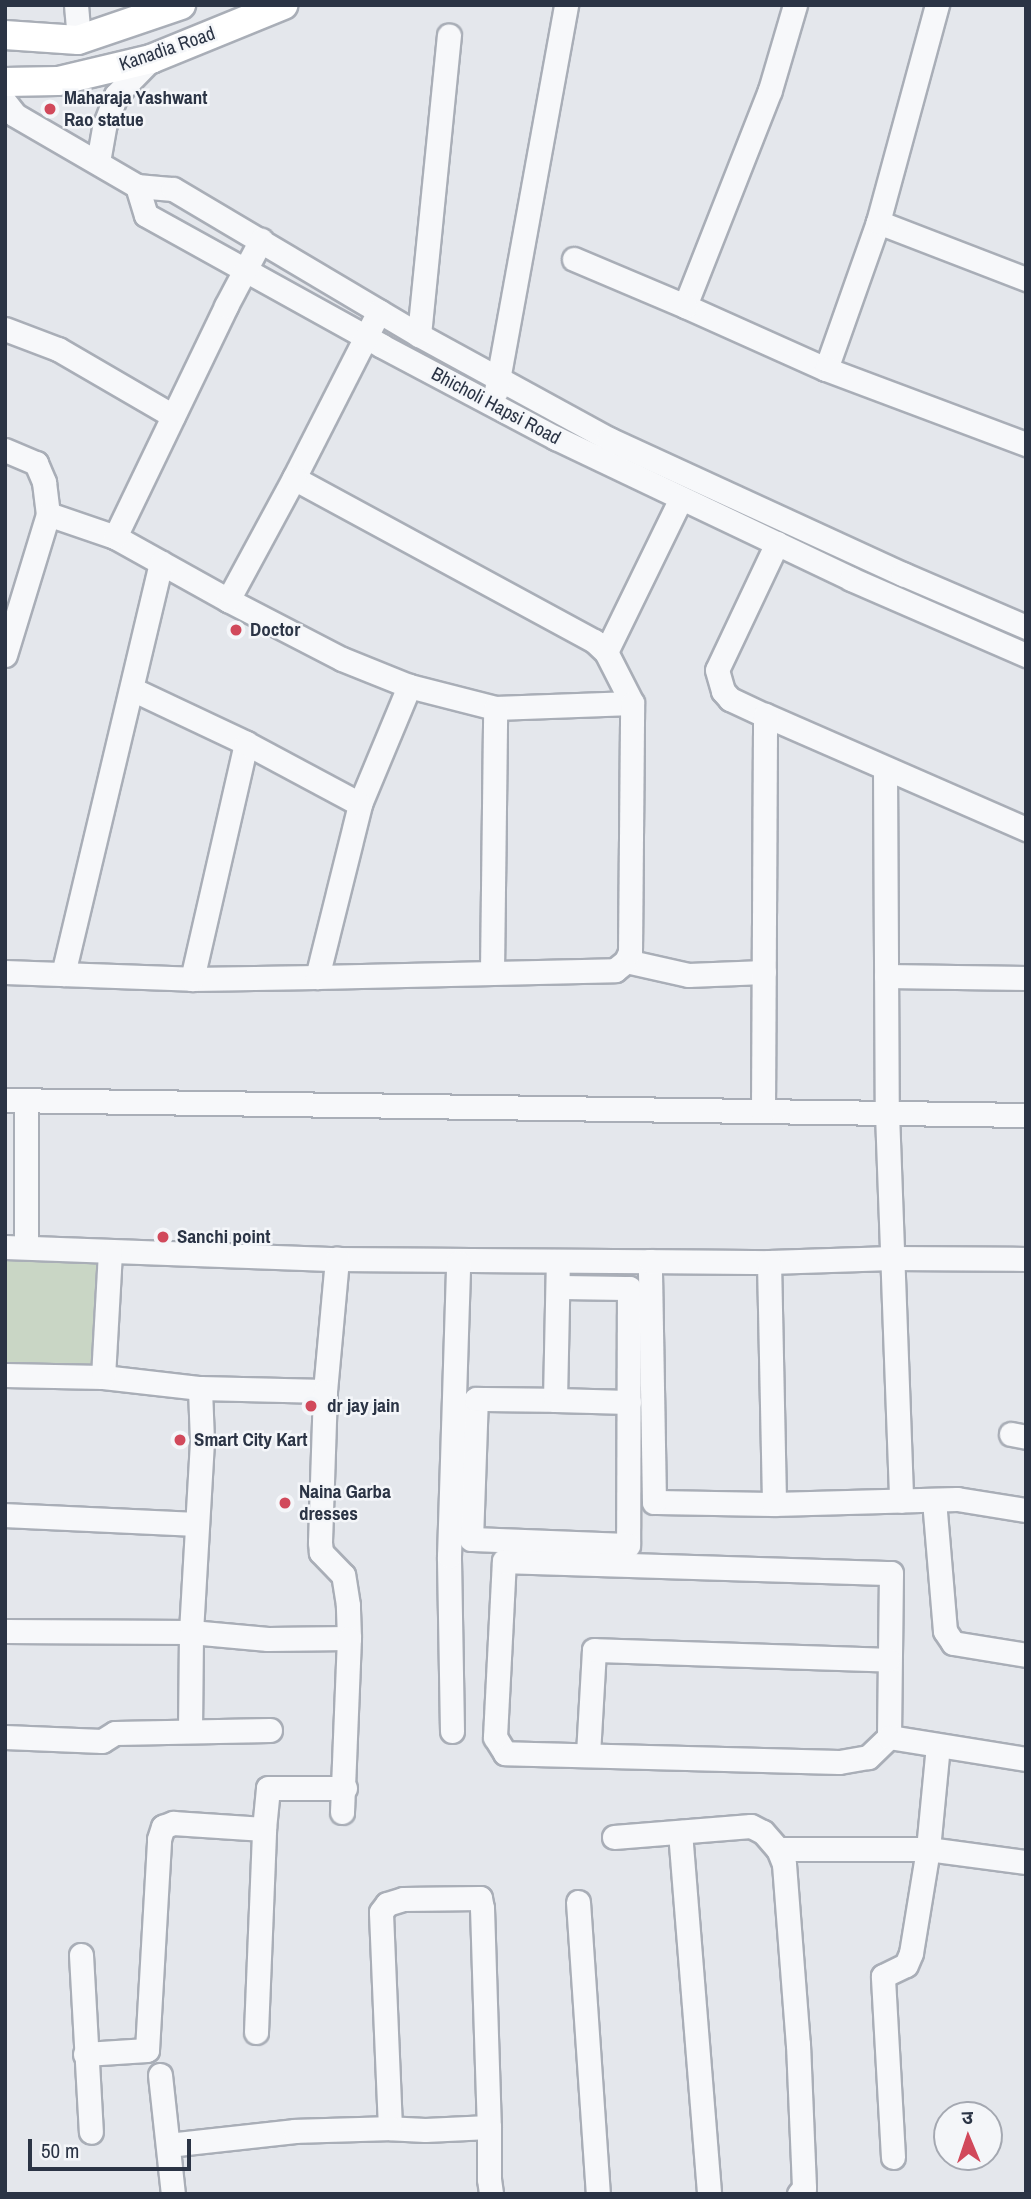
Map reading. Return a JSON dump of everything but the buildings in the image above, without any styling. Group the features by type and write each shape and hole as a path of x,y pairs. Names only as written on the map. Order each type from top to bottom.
{"main road":[{"name":"Kanadia Road","path":"5,82 58,81 151,59 283,5"},
{"name":"Kanadia Road","path":"5,35 79,39 174,7"}],"street":[{"path":"76,5 79,39"},
{"path":"492,404 499,378 566,5"},
{"path":"685,306 770,90 795,5"},
{"path":"826,369 878,222 937,5"},
{"path":"419,335 449,35"},
{"path":"98,162 105,124 116,95 151,59"},
{"path":"5,102 15,115 137,186 173,189 419,335 609,439 903,574 1026,627"},
{"name":"Bhicholi Hapsi Road","path":"137,186 146,215 492,404 777,543 1026,654"},
{"path":"878,222 1026,279"},
{"path":"115,537 261,240"},
{"path":"574,258 826,369 1026,444"},
{"path":"228,600 379,311"},
{"path":"5,329 58,349 173,416"},
{"path":"5,450 36,463 44,482 48,514 13,591 5,655"},
{"path":"5,972 192,979 427,976 492,971 615,970 626,961 629,952 632,704 606,652 594,641 549,615 294,478"},
{"path":"606,652 681,498"},
{"path":"48,514 115,537 342,659 409,686 495,708 632,704"},
{"path":"777,543 717,670 719,683 730,699 885,769 1023,820"},
{"path":"64,974 161,563"},
{"path":"317,977 360,804 409,686"},
{"path":"132,690 246,743 360,804"},
{"path":"492,971 495,708"},
{"path":"763,1111 765,715"},
{"path":"192,979 246,743"},
{"path":"885,769 887,1113 901,1501"},
{"path":"626,961 688,975 764,972"},
{"path":"886,976 1026,978"},
{"path":"1026,1115 15,1102 16,1247 458,1262 1026,1259"},
{"path":"103,1377 110,1252"},
{"path":"337,1259 325,1391 320,1542 321,1552 343,1575 349,1638 342,1812"},
{"path":"555,1400 558,1261"},
{"path":"650,1261 654,1502 774,1504 957,1499 1026,1510"},
{"path":"452,1731 449,1556 458,1262"},
{"path":"769,1262 774,1504"},
{"path":"558,1287 629,1288 629,1402 628,1545 471,1539 476,1399 629,1402"},
{"path":"5,1375 103,1377 200,1388 325,1391"},
{"path":"190,1730 191,1632 202,1441 200,1388"},
{"path":"934,1500 945,1631 953,1643 1026,1654"},
{"path":"5,1515 196,1524"},
{"path":"504,1561 891,1573 888,1660 889,1737 867,1757 839,1762 505,1753 495,1737 504,1561"},
{"path":"5,1631 191,1632 268,1639 349,1638"},
{"path":"588,1754 594,1650 888,1660"},
{"path":"5,1737 102,1741 115,1733 270,1730"},
{"path":"889,1737 1026,1759"},
{"path":"892,2157 883,1976 906,1965 911,1953 928,1849 938,1746"},
{"path":"256,2032 268,1788 345,1788"},
{"path":"85,2054 147,2050 159,1839 163,1827 173,1823 264,1829"},
{"path":"614,1837 751,1826 763,1832 778,1849 784,1864 798,2044 804,2188 799,2194"},
{"path":"680,1832 709,2194"},
{"path":"778,1849 928,1849 1026,1862"},
{"path":"390,2128 381,1912 387,1904 403,1899 480,1898 491,2194"},
{"path":"578,1902 598,2194"},
{"path":"81,1955 91,2132"},
{"path":"160,2075 173,2194"},
{"path":"168,2145 295,2131 489,2127"}],"green space":[{"path":"5,1249 110,1253 106,1379 5,1375"}],"place":[{"name":"Maharaja Yashwant Rao statue","path":"50,109"},
{"name":"Doctor","path":"236,630"},
{"name":"Sanchi point","path":"163,1237"},
{"name":"dr jay jain","path":"311,1406"},
{"name":"Smart City Kart","path":"180,1440"},
{"name":"Naina Garba dresses","path":"285,1503"}]}
